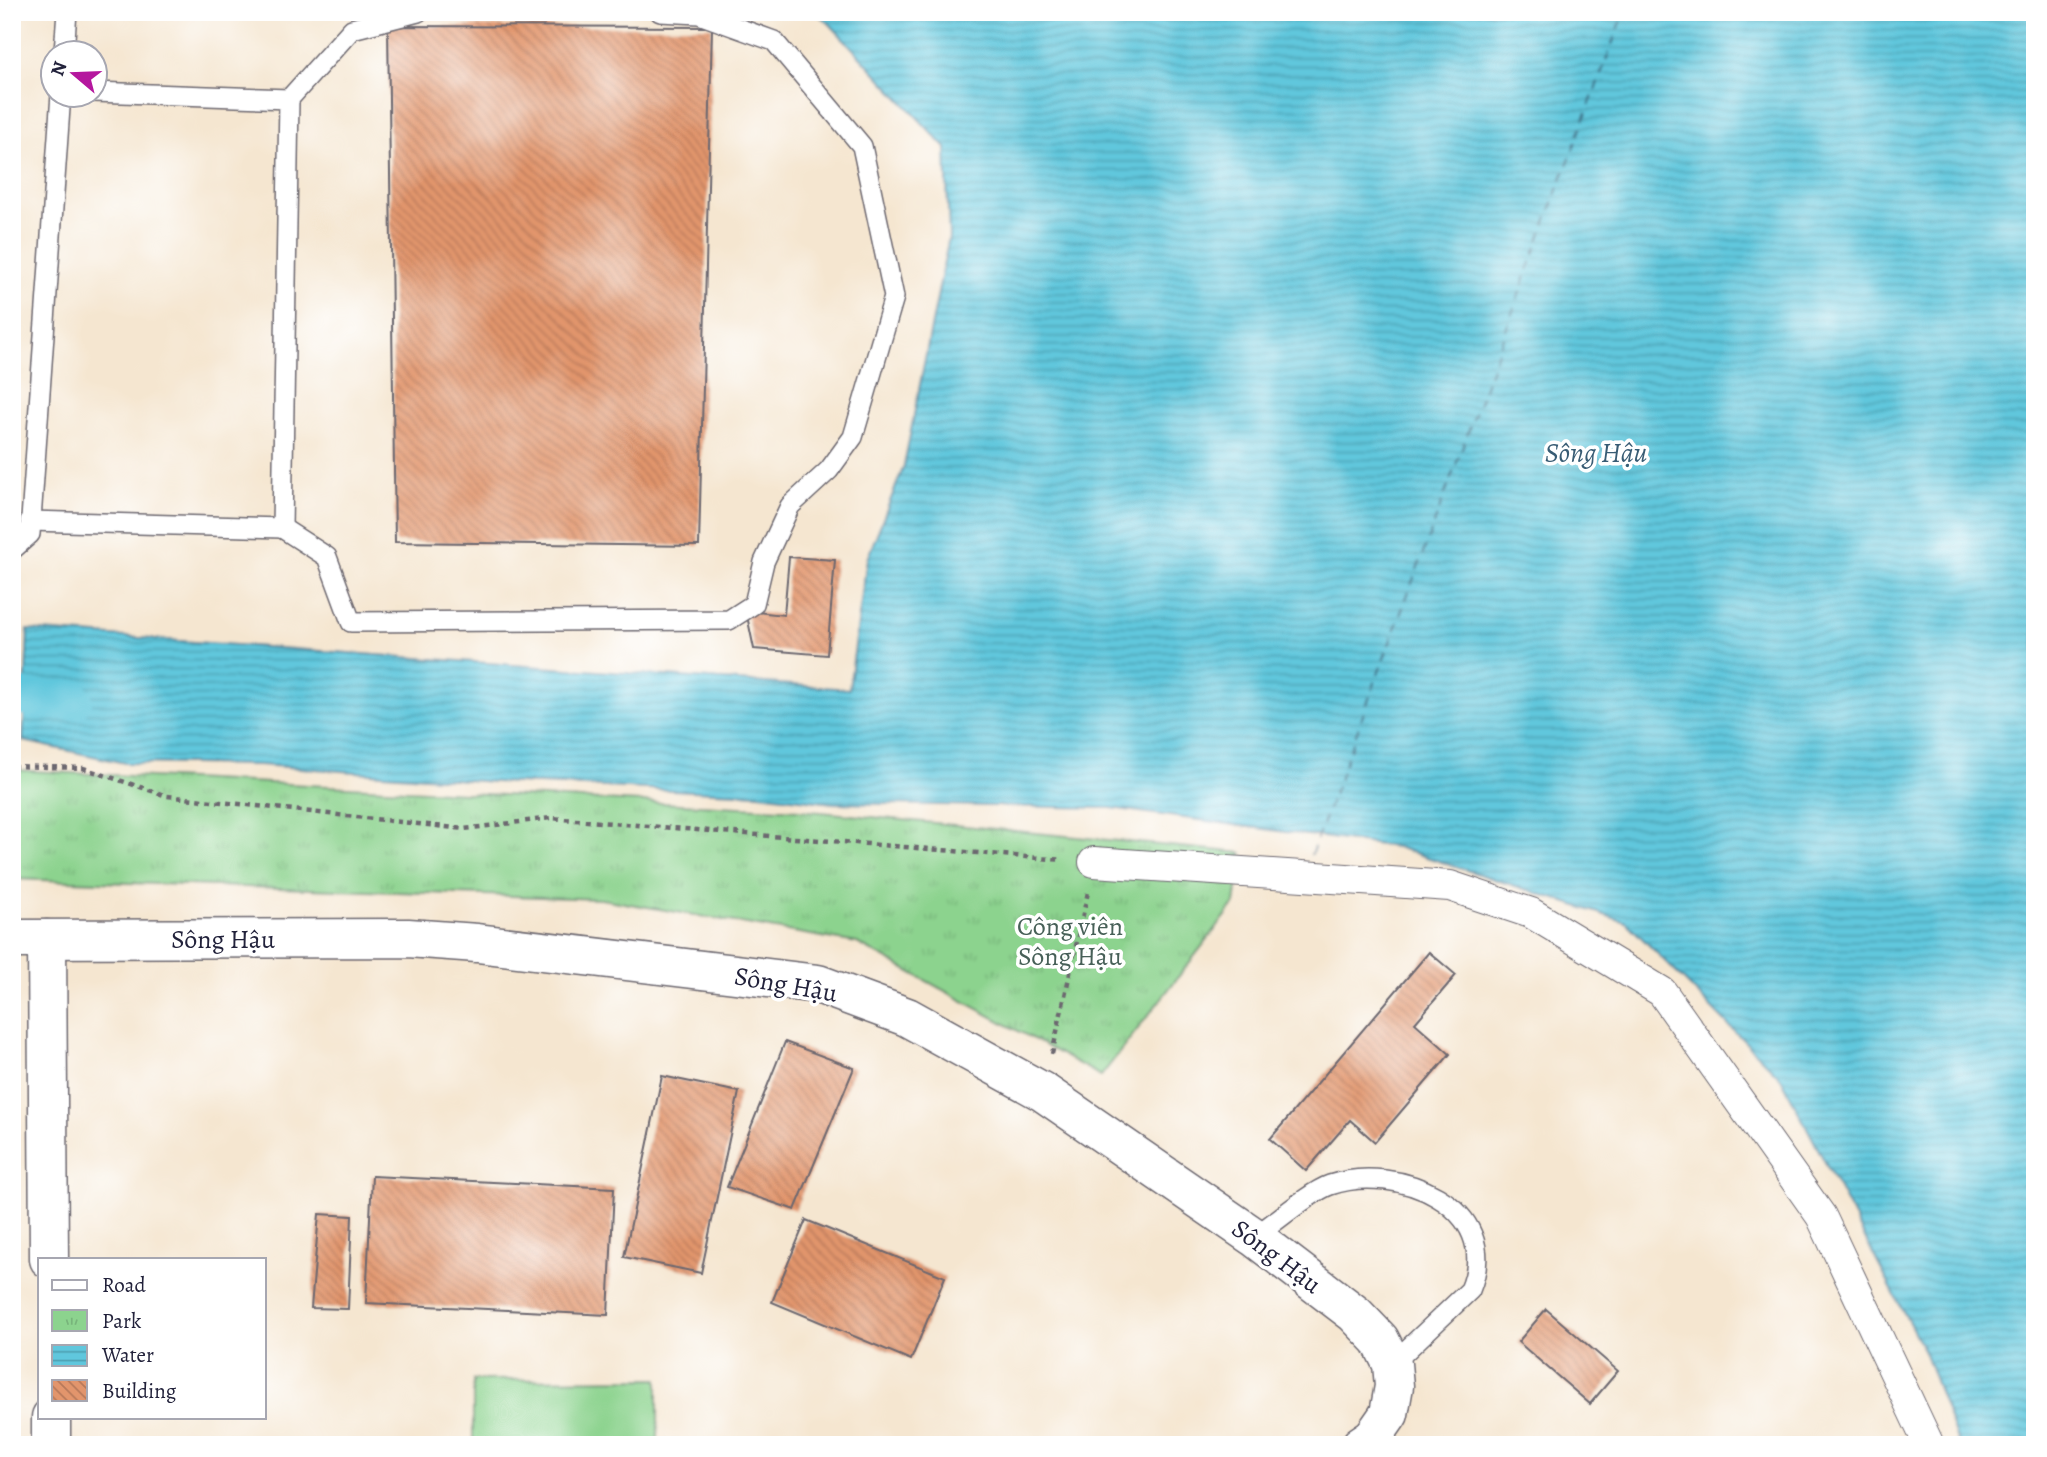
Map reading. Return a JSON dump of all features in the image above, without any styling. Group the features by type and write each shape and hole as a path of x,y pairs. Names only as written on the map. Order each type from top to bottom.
{"street":[{"path":"1094,862 1450,886 1531,913 1662,992 1821,1216 1929,1445"},
{"name":"Sông Hậu","path":"30,939 408,938 477,943 818,984 907,1017 1043,1092 1254,1237 1354,1314 1380,1340 1391,1364 1394,1385 1389,1414 1373,1437 1361,1445"},
{"path":"30,939 49,1258"},
{"path":"51,1418 51,1445"}],"lane":[{"path":"65,38 66,12"},
{"path":"282,528 289,99 352,29 418,12"},
{"path":"30,521 282,528 327,557 351,622 729,620 754,604 764,562 790,506 829,470 853,437 894,297 862,146 774,41 699,14 660,12"},
{"path":"108,93 289,99"},
{"path":"12,550 30,534 60,108"},
{"path":"1254,1237 1328,1185 1359,1180 1402,1184 1444,1199 1466,1220 1473,1232 1477,1258 1473,1282 1470,1290 1391,1364"}],"path":[{"path":"12,766 83,768 167,796 464,829 551,818 1094,862 1043,1092"}],"green space":[{"name":"Công viên Sông Hậu","path":"12,770 800,810 1242,853 1235,904 1101,1076 857,943 601,899 12,879"},
{"path":"658,1379 658,1445 473,1445 473,1380"}],"water":[{"name":"Sông Hậu","path":"815,12 2035,12 2035,1445 1959,1445 1924,1351 1781,1078 1626,922 1396,847 1111,808 833,803 759,794 495,782 259,765 125,763 23,741 28,630 849,689 867,559 904,466 949,237 946,148 829,23"}],"building":[{"path":"388,26 712,27 699,546 395,542"},
{"path":"789,557 835,560 827,655 754,649 746,611 784,615"},
{"path":"1429,952 1456,975 1415,1023 1450,1054 1375,1142 1350,1120 1306,1171 1270,1139"},
{"path":"785,1042 854,1068 795,1210 727,1187"},
{"path":"662,1076 739,1092 701,1273 624,1257"},
{"path":"372,1176 614,1188 608,1315 366,1303"},
{"path":"319,1214 352,1216 348,1309 311,1308"},
{"path":"806,1220 945,1277 911,1360 772,1302"},
{"path":"1546,1309 1618,1371 1590,1404 1518,1342"}],"waterway":[{"path":"12,697 74,700"}],"ferry route":[{"path":"1311,855 1624,12"}]}
